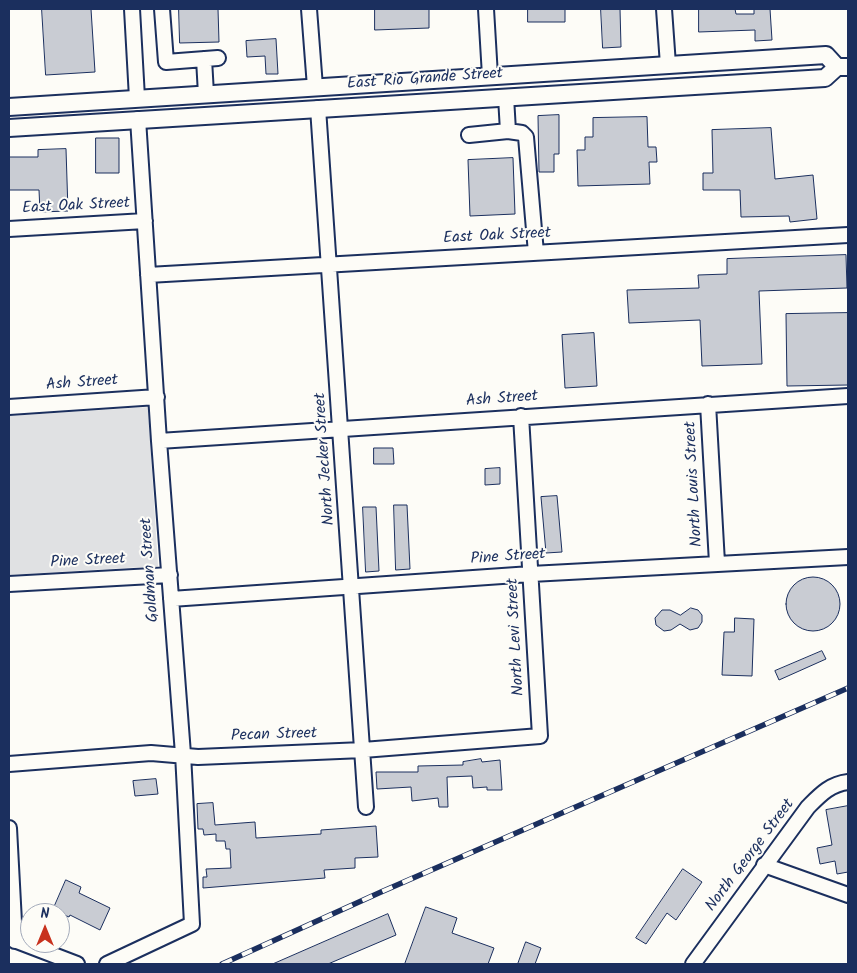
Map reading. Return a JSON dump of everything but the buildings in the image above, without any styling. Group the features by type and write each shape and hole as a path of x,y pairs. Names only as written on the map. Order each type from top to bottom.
{"main road":[{"name":"East Rio Grande Street","path":"9,107 826,56 843,67 825,78 9,128"},
{"path":"138,119 146,109 173,107 186,95"},
{"path":"87,122 97,113 131,107 137,98"}],"street":[{"path":"132,9 137,98"},
{"path":"162,9 166,62 211,59 206,94"},
{"path":"309,9 315,87"},
{"path":"486,9 490,76"},
{"path":"664,9 668,65"},
{"path":"506,97 508,132"},
{"name":"North Jecker Street","path":"318,108 342,427 366,807"},
{"name":"Goldman Street","path":"107,964 192,924 183,754 159,441 138,119"},
{"path":"470,135 508,132 522,133 526,138 536,253"},
{"name":"East Oak Street","path":"9,229 145,221"},
{"name":"East Oak Street","path":"148,275 848,235"},
{"name":"Ash Street","path":"159,441 342,427 848,396"},
{"name":"Ash Street","path":"9,407 157,397"},
{"name":"North Louis Street","path":"708,404 717,563"},
{"name":"North Levi Street","path":"521,416 540,736"},
{"name":"Pine Street","path":"171,599 531,574 848,557"},
{"name":"Pine Street","path":"9,584 170,575"},
{"name":"Pecan Street","path":"9,764 151,752 198,757 363,750 540,736"},
{"name":"North George Street","path":"693,964 764,865 808,808 824,791 840,783 848,782"},
{"path":"9,828 12,940 77,964"},
{"path":"764,865 848,896"}],"shaded area":[{"path":"148,407 158,566 9,575 9,416"}],"railway":[{"path":"222,964 381,892 848,688"}]}
